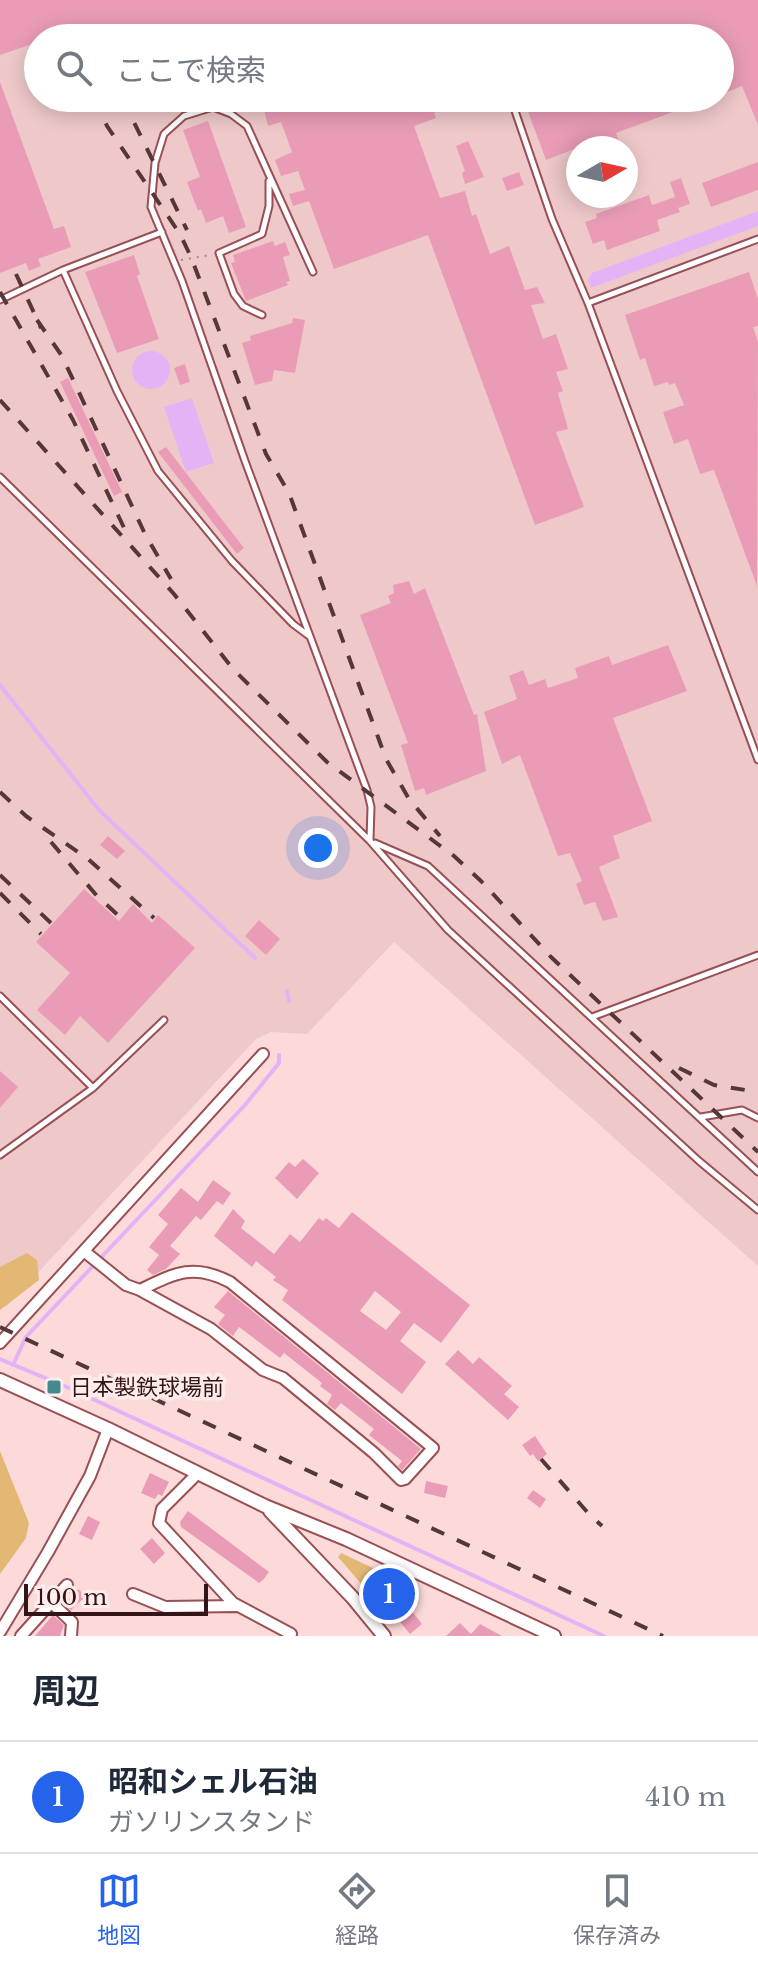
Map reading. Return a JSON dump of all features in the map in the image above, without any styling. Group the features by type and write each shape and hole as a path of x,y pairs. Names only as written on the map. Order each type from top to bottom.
{"street":[{"path":"0,1343 92,1259 263,1054"},
{"path":"92,1259 126,1285 211,1329 263,1370 283,1378 374,1453 401,1480 433,1448 230,1282 210,1272 196,1270 179,1273 140,1290"},
{"path":"0,1380 265,1506 346,1539 554,1636"},
{"path":"0,1632 90,1476 108,1429"},
{"path":"198,1473 162,1509 159,1523 233,1603 291,1634"},
{"path":"265,1506 352,1597 384,1636"},
{"path":"21,1636 67,1585"},
{"path":"133,1594 165,1607 239,1606"},
{"path":"52,1603 72,1622 71,1636"}],"lane":[{"path":"197,112 184,116 164,134 155,163 151,207 175,263 369,798 370,841"},
{"path":"226,112 247,126 313,272"},
{"path":"515,112 552,219 588,303 758,760"},
{"path":"262,315 243,306 234,294 219,253 262,234 269,206 269,176"},
{"path":"0,300 63,270 162,232"},
{"path":"588,303 758,239"},
{"path":"63,270 117,391 158,471 232,561 293,624 312,638"},
{"path":"0,477 370,841 448,930 699,1161 758,1210"},
{"path":"748,734 758,730"},
{"path":"370,841 428,866 758,1172"},
{"path":"592,1017 758,955"},
{"path":"0,996 93,1088"},
{"path":"0,1155 93,1088 164,1020"},
{"path":"700,1117 742,1110 758,1118"}],"path":[{"path":"175,263 219,253"}],"shaded area":[{"path":"0,0 758,0 758,1266 394,942 307,1034 271,1032 256,1039 6,1307 0,1304"},
{"path":"758,211 758,226 591,288 588,280 592,273"},
{"path":"151,351 164,357 170,370 164,383 151,389 138,383 132,370 138,357"},
{"path":"192,398 214,463 186,472 164,407"},
{"path":"27,1253 37,1260 39,1280 0,1310 0,1267"},
{"path":"0,1451 29,1523 26,1538 0,1574"},
{"path":"341,1553 375,1569 364,1587 338,1557"}],"building":[{"path":"0,0 758,0 758,125 742,86 734,89 734,24 24,24 24,47 0,55"},
{"path":"0,82 54,229 64,226 71,247 38,259 41,266 29,271 26,263 0,273"},
{"path":"264,112 436,112 436,118 414,126 440,198 465,191 472,216 476,214 490,254 509,246 525,290 537,287 545,303 531,305 543,339 556,334 568,369 556,372 563,391 558,393 568,429 556,432 584,507 535,525 428,235 334,269 309,201 293,206 289,194 305,190 298,171 281,176 275,160 292,152 281,122 268,126"},
{"path":"528,112 673,112 616,133 617,136 566,136 566,152 546,160"},
{"path":"208,121 246,227 229,233 223,216 206,223 187,182 200,177 183,130"},
{"path":"468,141 484,177 465,184 462,173 465,171 456,146"},
{"path":"758,162 758,190 711,207 702,183"},
{"path":"519,172 524,185 507,191 502,178"},
{"path":"681,178 690,204 678,208 680,212 657,220 660,231 607,250 604,240 593,244 585,222 613,208 638,208 638,199 649,195 652,205 675,197 670,182"},
{"path":"273,241 275,246 285,242 290,255 283,257 290,281 286,282 288,285 246,301 231,263 235,262 233,255"},
{"path":"134,255 140,274 137,276 159,339 117,353 85,272"},
{"path":"749,272 758,299 758,326 753,327 758,342 757,586 714,470 700,474 688,439 674,444 663,412 684,405 675,383 654,386 645,358 640,360 625,315"},
{"path":"293,318 305,320 295,373 274,370 272,381 255,385 242,343 251,340 250,336 292,323"},
{"path":"185,364 190,382 180,385 174,368"},
{"path":"68,378 122,492 114,496 60,382"},
{"path":"166,447 244,548 237,554 158,452"},
{"path":"409,581 414,594 425,588 474,715 477,714 486,771 426,795 424,788 415,791 401,745 408,743 360,615 391,603 388,596 394,593 393,585"},
{"path":"668,645 687,691 613,718 652,821 613,836 620,858 599,867 618,917 603,921 595,902 584,905 576,884 582,881 570,853 558,856 520,755 502,764 484,712 517,699 509,676 523,670 529,685 545,679 548,688 578,678 575,668 609,656 612,665"},
{"path":"108,836 125,851 117,859 100,845"},
{"path":"84,889 119,921 133,904 152,923 158,915 195,948 108,1043 80,1016 65,1035 37,1010 70,973 36,942"},
{"path":"259,920 280,939 266,955 245,936"},
{"path":"0,1071 18,1087 0,1108"},
{"path":"303,1159 319,1173 297,1199 275,1178 289,1162 295,1167"},
{"path":"213,1180 231,1193 223,1205 217,1201 201,1220 196,1216 170,1246 180,1254 166,1269 153,1275 147,1270 159,1255 149,1247 168,1224 158,1215 181,1188 198,1202"},
{"path":"233,1209 245,1221 241,1228 274,1254 290,1234 300,1242 319,1218 323,1221 326,1218 339,1228 352,1212 470,1305 441,1343 414,1323 400,1341 426,1362 402,1394 282,1300 288,1290 273,1280 276,1277 256,1261 252,1267 214,1236","holes":["375,1291 401,1312 386,1330 360,1311"]},
{"path":"228,1291 421,1449 402,1470 398,1466 402,1461 369,1435 374,1429 341,1403 335,1410 327,1404 332,1395 320,1386 322,1383 284,1353 280,1358 239,1327 233,1336 218,1324 225,1315 214,1307"},
{"path":"458,1350 473,1364 479,1357 512,1386 504,1394 519,1407 508,1420 445,1364"},
{"path":"535,1436 547,1454 538,1461 522,1445"},
{"path":"150,1473 169,1482 162,1496 158,1494 155,1499 141,1493"},
{"path":"426,1481 448,1486 445,1498 424,1493"},
{"path":"533,1490 546,1499 540,1508 527,1498"},
{"path":"188,1511 269,1572 263,1580 259,1583 181,1527 180,1522"},
{"path":"88,1516 100,1522 92,1540 79,1534"},
{"path":"152,1538 165,1553 154,1564 140,1549"},
{"path":"383,1579 417,1594 411,1610 422,1624 410,1634 376,1593"},
{"path":"78,1589 86,1596 71,1610 65,1604"},
{"path":"53,1615 64,1625 60,1636 35,1636"},
{"path":"460,1623 471,1634 480,1624 502,1636 446,1636"}],"waterway":[{"path":"0,685 99,810 255,958"},
{"path":"287,991 289,1001"},
{"path":"13,1365 26,1337 245,1105 279,1063 279,1055"},
{"path":"0,1359 69,1388 604,1636"}],"railway":[{"path":"100,112 180,234 191,257 266,454 289,493 386,759 409,799 440,836"},
{"path":"129,112 187,230"},
{"path":"16,274 41,328"},
{"path":"0,292 73,420 126,532"},
{"path":"37,320 62,356 145,534 171,579"},
{"path":"0,400 174,594 233,669 327,762 454,856 551,957 758,1152"},
{"path":"0,792 26,816 88,859 154,918"},
{"path":"51,842 97,896 120,917"},
{"path":"0,875 51,923"},
{"path":"0,893 41,934"},
{"path":"679,1068 714,1085 758,1092"},
{"path":"0,1327 663,1636"},
{"path":"541,1459 602,1526"}],"place":[{"name":"日本製鉄球場前","path":"54,1387"},
{"name":"昭和シェル石油","path":"389,1594"}]}
